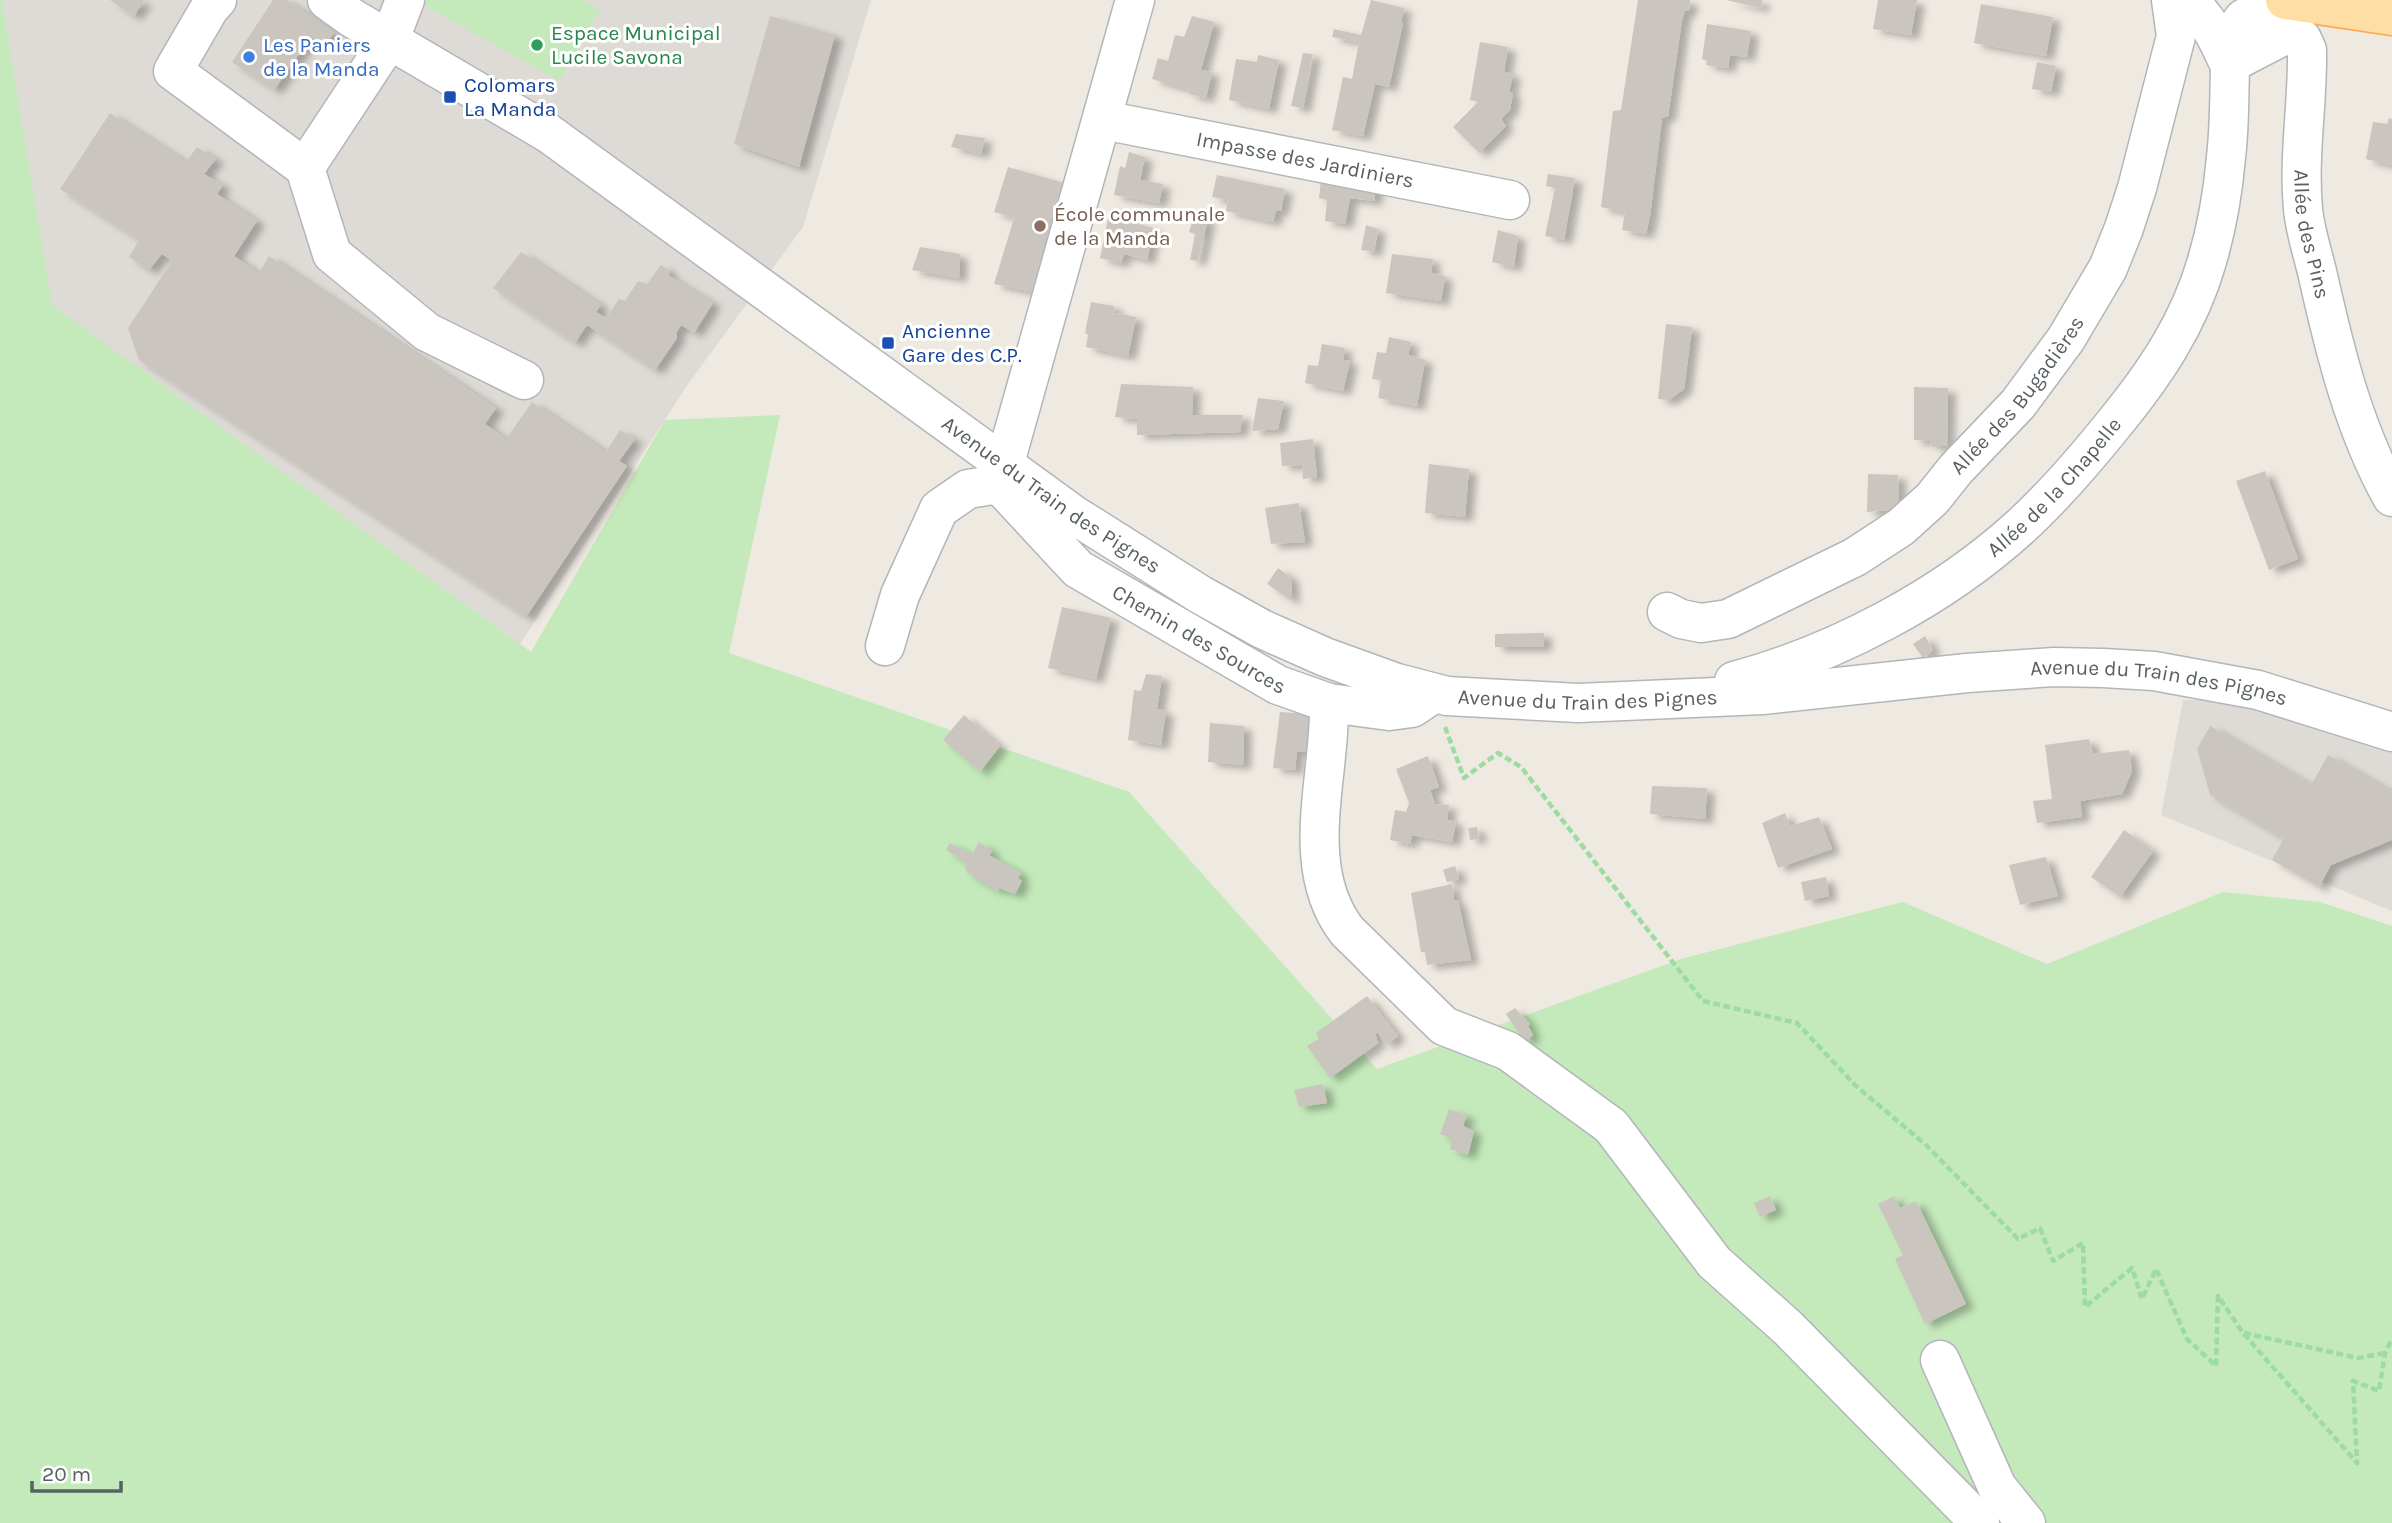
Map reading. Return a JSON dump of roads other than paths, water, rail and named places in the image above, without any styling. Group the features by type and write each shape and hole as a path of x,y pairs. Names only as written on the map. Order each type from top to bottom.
{"main road":[{"path":"2285,0 2392,16"}],"street":[{"path":"218,0 209,9 173,71 305,168 332,254 427,332 524,380"},
{"name":"Avenue du Train des Pignes","path":"327,0 352,18 548,133 1002,474 1201,595 1262,629 1325,657 1433,694 1578,703 1762,695 1967,673 2054,667 2103,667 2154,671 2258,690 2392,732"},
{"path":"305,168 390,39 405,0"},
{"path":"886,646 900,595 939,509 968,489 1002,474 1135,0"},
{"name":"Allée des Bugadières","path":"1667,612 1681,619 1701,623 1728,620 1855,558 1901,527 1932,499 1956,469 2018,404 2073,327 2108,268 2124,229 2176,36 2172,0"},
{"name":"Allée de la Chapelle","path":"2187,0 2214,30 2229,64"},
{"name":"Allée de la Chapelle","path":"1639,701 1708,688 1765,673 1809,657 1853,636 1968,570 2020,527 2055,493 2094,449 2161,363 2196,294 2219,212 2227,155 2232,35 2244,19 2274,0"},
{"name":"Allée des Pins","path":"2229,64 2285,35 2302,39 2307,50 2302,132 2303,210 2330,329 2347,388 2366,447 2392,497"},
{"name":"Impasse des Jardiniers","path":"1103,120 1510,200"},
{"name":"Chemin des Sources","path":"1002,474 1077,569 1278,685 1329,703 1389,711 1412,708 1433,694"},
{"path":"1853,636 1879,683"},
{"path":"1329,703 1330,730 1319,817 1321,850 1326,886 1340,922 1347,931 1444,1026 1507,1051 1611,1126 1714,1262 1788,1328 1980,1523"},
{"path":"1940,1360 1997,1486 2026,1523"}],"place":[{"name":"Espace Municipal Lucile Savona","path":"537,45"},
{"name":"Les Paniers de la Manda","path":"249,57"},
{"name":"Colomars La Manda","path":"450,97"},
{"name":"École communale de la Manda","path":"1040,226"},
{"name":"Ancienne Gare des C.P.","path":"888,343"}]}
